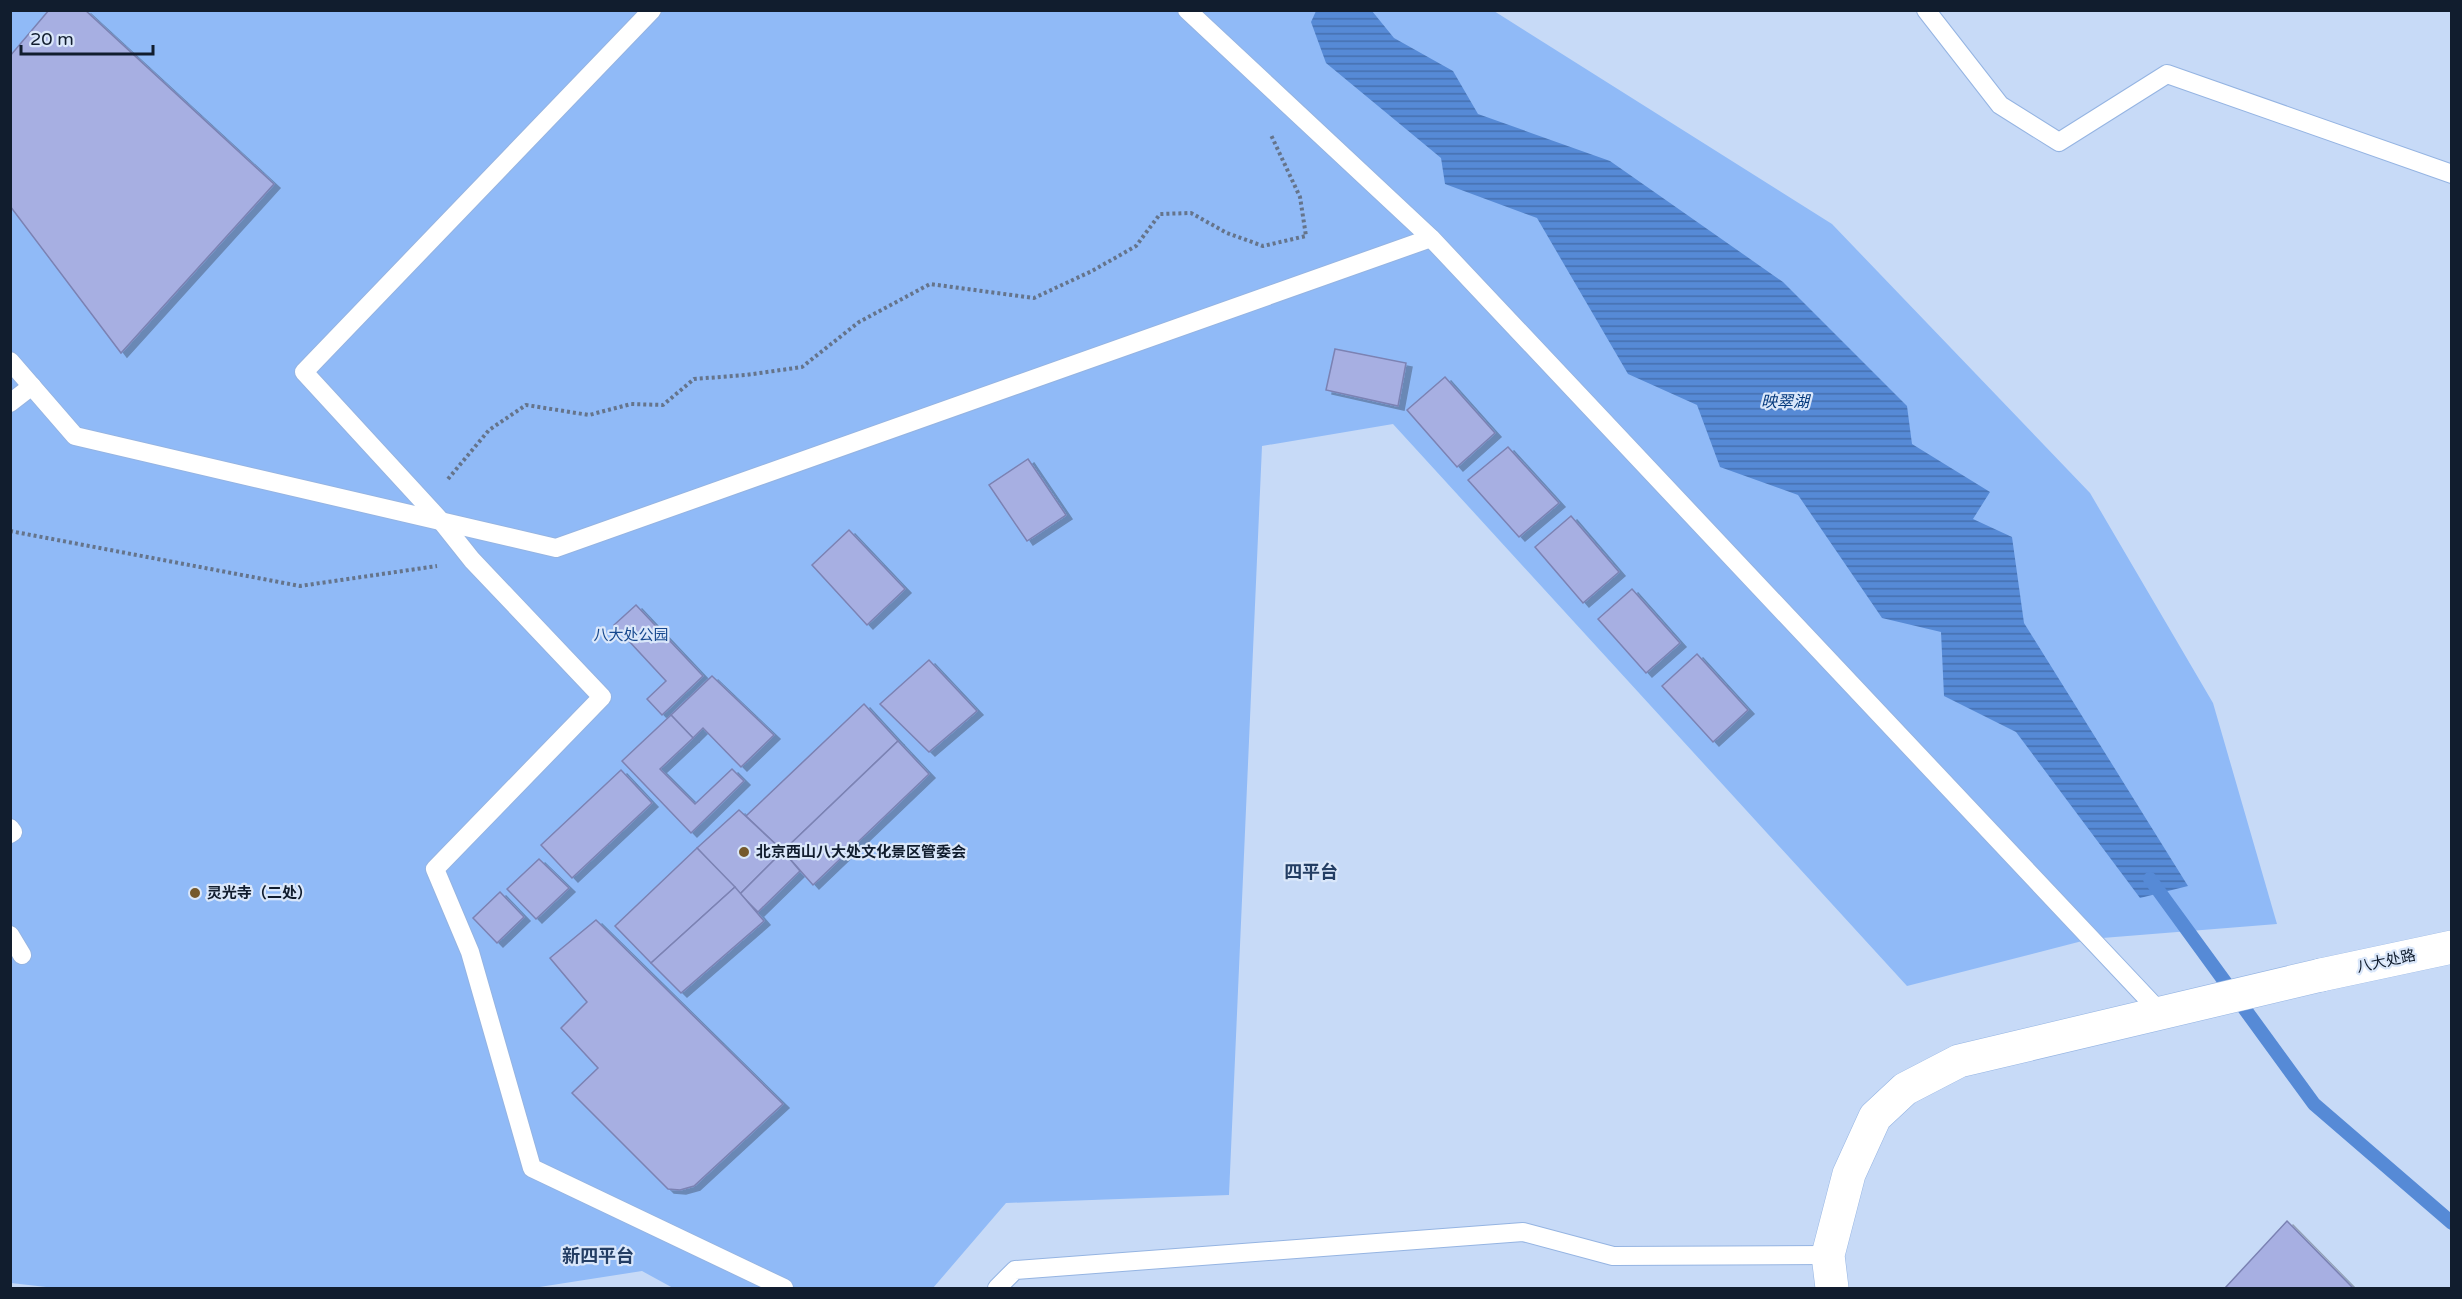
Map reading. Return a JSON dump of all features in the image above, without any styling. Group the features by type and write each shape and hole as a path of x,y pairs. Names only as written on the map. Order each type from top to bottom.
{"street":[{"name":"八大处路","path":"1828,1255 1849,1174 1875,1117 1905,1089 1959,1061 2222,997 2451,947"},
{"path":"1828,1255 1832,1288"}],"lane":[{"path":"652,10 304,372 441,521 472,561 602,698 435,869 471,952 532,1168 784,1288"},
{"path":"1187,10 1431,238 2161,1013"},
{"path":"1926,10 2000,105 2059,142 2167,74 2451,174"},
{"path":"10,361 75,436 556,548 1431,238"},
{"path":"10,403 32,386"},
{"path":"10,828 13,832 10,834"},
{"path":"10,935 22,955"},
{"path":"997,1288 1015,1270 1523,1232 1613,1256 1828,1255"}],"path":[{"path":"453,472 489,430 526,405 589,415 631,404 663,405 694,379 802,367 859,322 930,284 981,289 1034,298 1092,272 1136,246 1160,214 1191,213 1227,233 1263,246 1306,236 1300,197 1266,125"},
{"path":"10,531 300,586 472,561"}],"green space":[{"name":"八大处公园","path":"11,11 1494,11 1832,224 2090,493 2213,703 2277,924 2090,939 1907,986 1393,424 1262,446 1229,1195 1006,1203 933,1288 673,1288 642,1271 533,1288 55,1288 11,1283"}],"water":[{"name":"映翠湖","path":"1316,11 1372,11 1394,38 1453,71 1478,114 1610,161 1783,282 1907,406 1912,444 1990,492 1973,519 2012,537 2024,623 2188,886 2140,898 2016,732 1944,696 1941,632 1882,618 1798,495 1720,467 1697,405 1628,374 1537,218 1445,184 1441,158 1326,63 1311,22"}],"building":[{"path":"49,10 85,10 274,184 121,353 10,206 10,56"},
{"path":"1335,349 1406,363 1398,406 1326,390"},
{"path":"1445,377 1495,433 1457,467 1407,410"},
{"path":"1508,447 1559,503 1519,537 1468,480"},
{"path":"1028,459 1066,515 1027,541 989,485"},
{"path":"1571,516 1619,572 1583,603 1535,547"},
{"path":"849,530 905,589 867,625 812,565"},
{"path":"1632,589 1680,643 1646,673 1598,619"},
{"path":"636,605 703,676 662,715 647,699 666,681 614,625"},
{"path":"1697,654 1748,710 1713,742 1662,686"},
{"path":"929,660 977,711 929,752 880,704"},
{"path":"712,676 774,735 741,767 703,728 693,738 671,715"},
{"path":"864,704 898,741 783,851 746,816"},
{"path":"671,715 693,738 660,769 695,804 732,769 744,781 691,833 622,761"},
{"path":"898,741 929,774 813,885 783,851"},
{"path":"621,770 652,803 572,878 541,845"},
{"path":"739,810 783,851 740,894 697,848"},
{"path":"697,848 735,887 651,963 615,926"},
{"path":"783,851 800,871 758,912 740,894"},
{"path":"539,859 569,888 536,919 507,889"},
{"path":"735,887 764,921 681,993 651,963"},
{"path":"500,892 524,917 497,943 473,918"},
{"path":"596,920 783,1104 694,1186 680,1190 668,1189 572,1093 598,1068 561,1028 587,1002 550,958"},
{"path":"2287,1221 2353,1288 2225,1288"}],"waterway":[{"path":"2150,879 2314,1104 2452,1223"}],"place":[{"name":"北京西山八大处文化景区管委会","path":"744,852"},
{"name":"灵光寺（二处）","path":"195,893"}],"district":[{"name":"四平台","path":"1311,872"},
{"name":"新四平台","path":"598,1256"}]}
